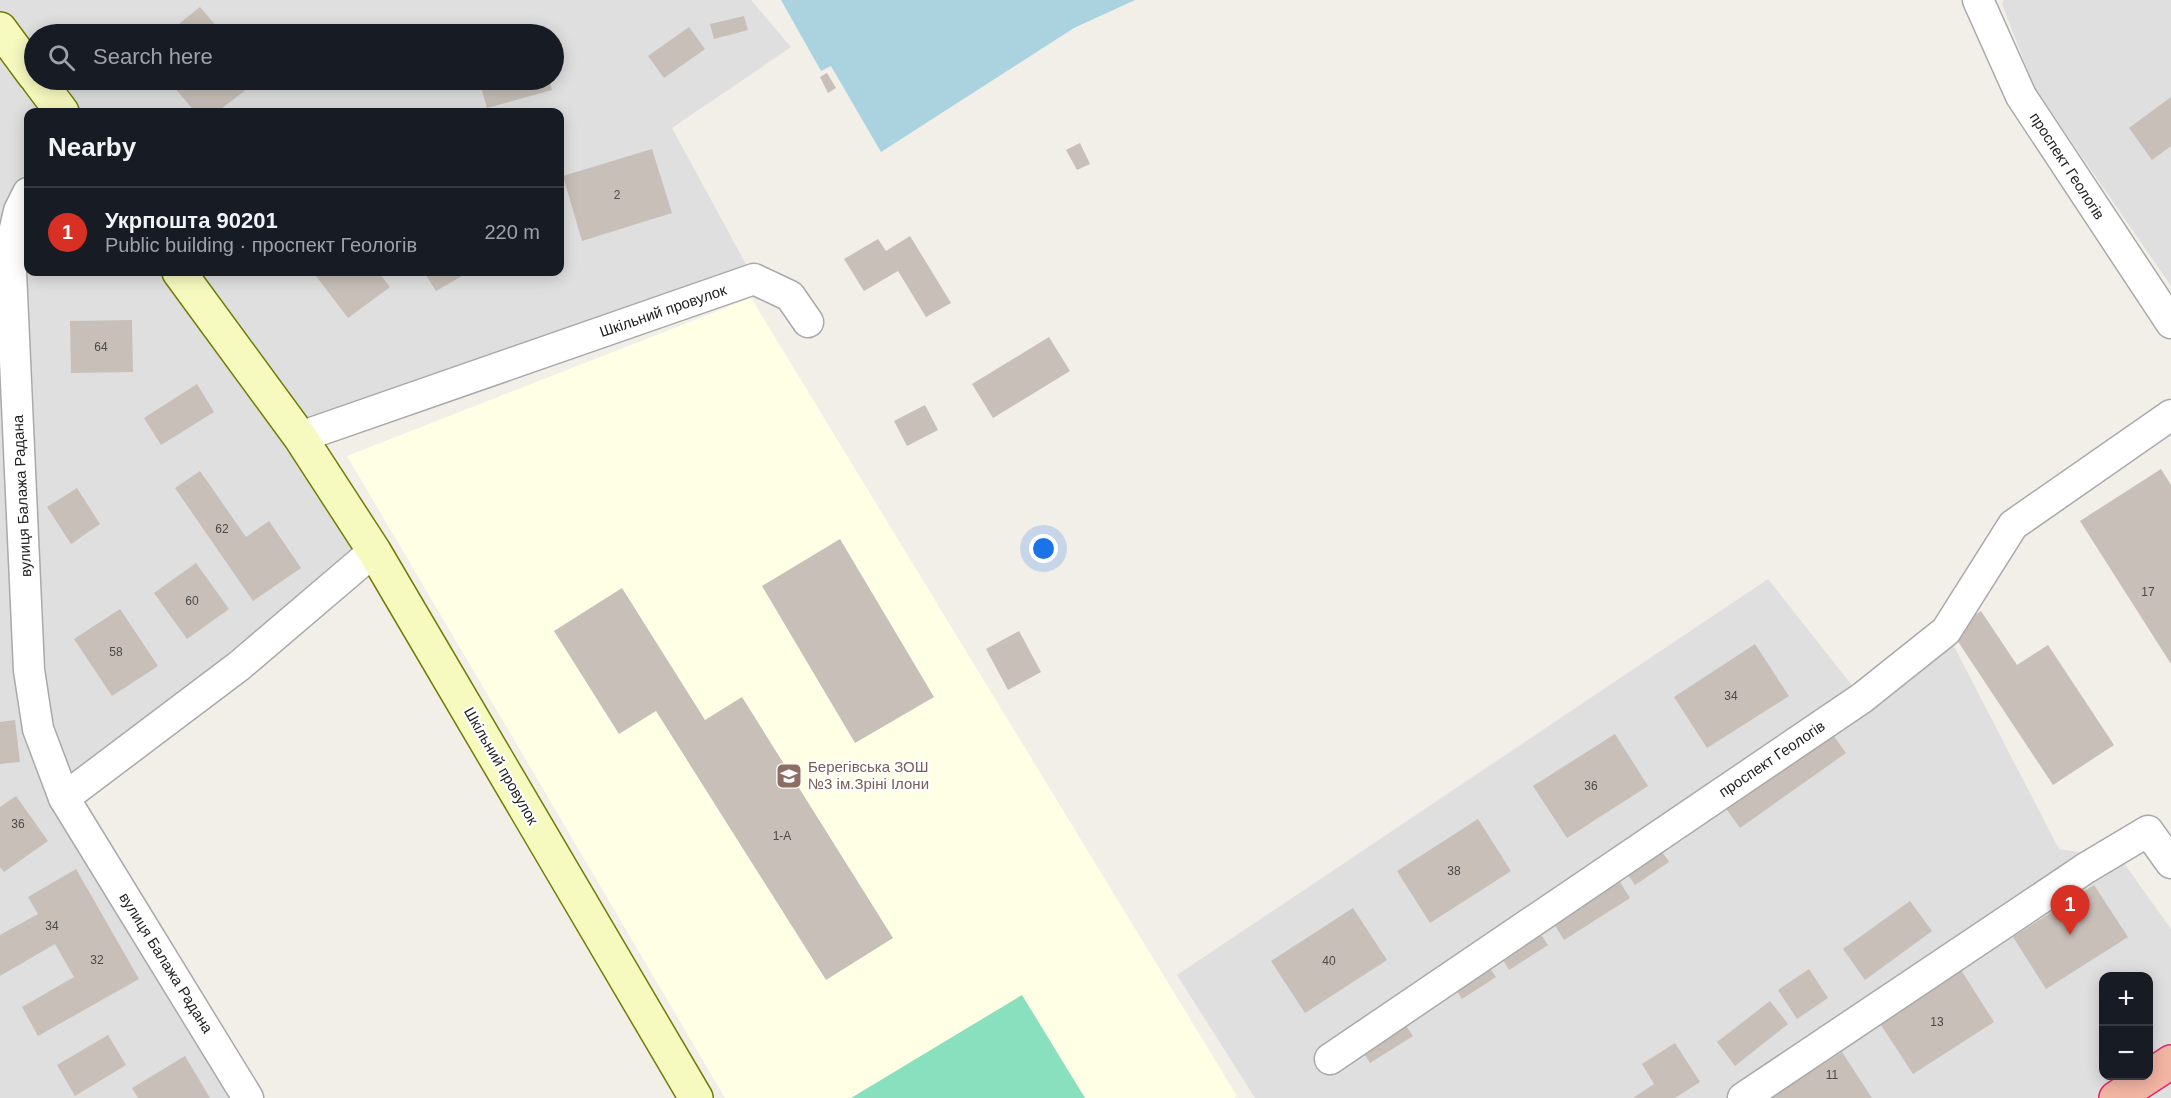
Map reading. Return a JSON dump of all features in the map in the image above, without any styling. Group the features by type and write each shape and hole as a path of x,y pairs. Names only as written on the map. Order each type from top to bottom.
{"highway":[{"path":"2116,1098 2171,1062"}],"main road":[{"path":"0,29 24,61"},
{"path":"46,90 59,108"},
{"name":"Шкільний провулок","path":"182,276 300,437 374,550 696,1098"}],"street":[{"name":"проспект Геологів","path":"1978,0 2021,96 2171,323"},
{"name":"вулиця Балажа Радана","path":"24,201 19,211 10,250 29,670 38,729 64,798 248,1098"},
{"name":"Шкільний провулок","path":"300,437 754,279 790,296 808,322"},
{"name":"проспект Геологів","path":"1330,1059 1862,698 1946,631 2013,525 2171,415"},
{"path":"64,798 239,666 374,550"},
{"path":"1743,1098 2085,868 2148,831 2171,863"}],"shaded area":[{"path":"0,0 751,0 791,47 672,128 754,279 300,437 374,551 64,798 248,1098 0,1098"},
{"path":"2004,0 2171,0 2171,286 2034,87 2002,4"},
{"name":"Берегівська ЗОШ №3 ім.Зріні Ілони","path":"751,298 1237,1096 1234,1098 725,1098 347,456"},
{"path":"1768,579 1862,698 1946,631 2059,849 2121,859 2171,929 2171,1098 1255,1098 1177,975"}],"green space":[{"path":"1022,995 1085,1098 851,1098"}],"water":[{"path":"781,0 1135,0 1074,28 881,152 831,66 821,71"}],"building":[{"path":"200,7 214,24 179,24"},
{"path":"744,16 748,30 714,39 710,24"},
{"path":"689,27 705,49 664,78 648,56"},
{"path":"827,73 836,88 828,93 820,77"},
{"path":"176,90 246,90 222,108 192,108"},
{"path":"482,90 552,90 487,108"},
{"path":"2171,97 2171,146 2152,160 2129,128"},
{"path":"1080,143 1090,164 1077,170 1066,150"},
{"path":"652,149 672,213 582,241 564,176"},
{"path":"910,236 951,303 926,317 898,271 864,291 844,259 878,239 886,251"},
{"path":"316,276 381,276 390,287 348,318"},
{"path":"427,276 462,276 436,291"},
{"path":"132,320 133,372 71,373 70,321"},
{"path":"1049,337 1070,371 993,418 972,384"},
{"path":"197,384 214,412 161,445 144,418"},
{"path":"925,405 938,430 907,446 894,421"},
{"path":"2161,469 2171,485 2171,664 2080,521"},
{"path":"200,471 246,537 269,521 301,568 253,601 175,488"},
{"path":"77,488 100,524 71,544 47,507"},
{"path":"840,539 934,697 855,743 762,586"},
{"path":"196,563 229,609 187,639 154,593"},
{"path":"622,588 705,720 742,697 893,938 826,980 656,711 619,734 554,631"},
{"path":"120,609 158,666 112,696 74,639"},
{"path":"1981,611 2017,665 2048,645 2114,745 2053,785 1951,631"},
{"path":"1019,631 1041,672 1008,690 986,649"},
{"path":"1755,644 1789,696 1707,748 1674,697"},
{"path":"15,720 20,762 0,764 0,722"},
{"path":"1828,728 1846,753 1740,828 1722,803"},
{"path":"1615,734 1648,786 1567,838 1533,786"},
{"path":"16,796 48,841 4,872 0,867 0,807"},
{"path":"1478,819 1511,871 1430,923 1397,871"},
{"path":"1658,846 1669,862 1635,885 1624,869"},
{"path":"76,869 139,979 38,1036 22,1007 74,977 55,944 0,976 0,935 38,914 28,897"},
{"path":"1615,874 1630,898 1564,940 1549,916"},
{"path":"2094,885 2128,937 2046,989 2013,937"},
{"path":"1910,901 1932,931 1865,980 1843,949"},
{"path":"1353,908 1387,960 1305,1013 1271,961"},
{"path":"1536,927 1548,945 1509,970 1498,952"},
{"path":"1486,963 1496,977 1462,999 1453,985"},
{"path":"1809,969 1828,998 1797,1019 1778,990"},
{"path":"1961,970 1994,1022 1913,1074 1879,1022"},
{"path":"1770,1001 1788,1024 1735,1066 1717,1042"},
{"path":"1402,1020 1413,1036 1370,1063 1360,1047"},
{"path":"108,1035 126,1065 75,1096 57,1065"},
{"path":"1675,1043 1700,1082 1675,1098 1633,1098 1654,1084 1642,1064"},
{"path":"1842,1052 1872,1098 1771,1098"},
{"path":"185,1056 210,1098 138,1098 132,1088"}],"place":[{"name":"Берегівська ЗОШ №3 ім.Зріні Ілони","path":"789,776"},
{"name":"Укрпошта 90201","path":"2070,935"}]}
